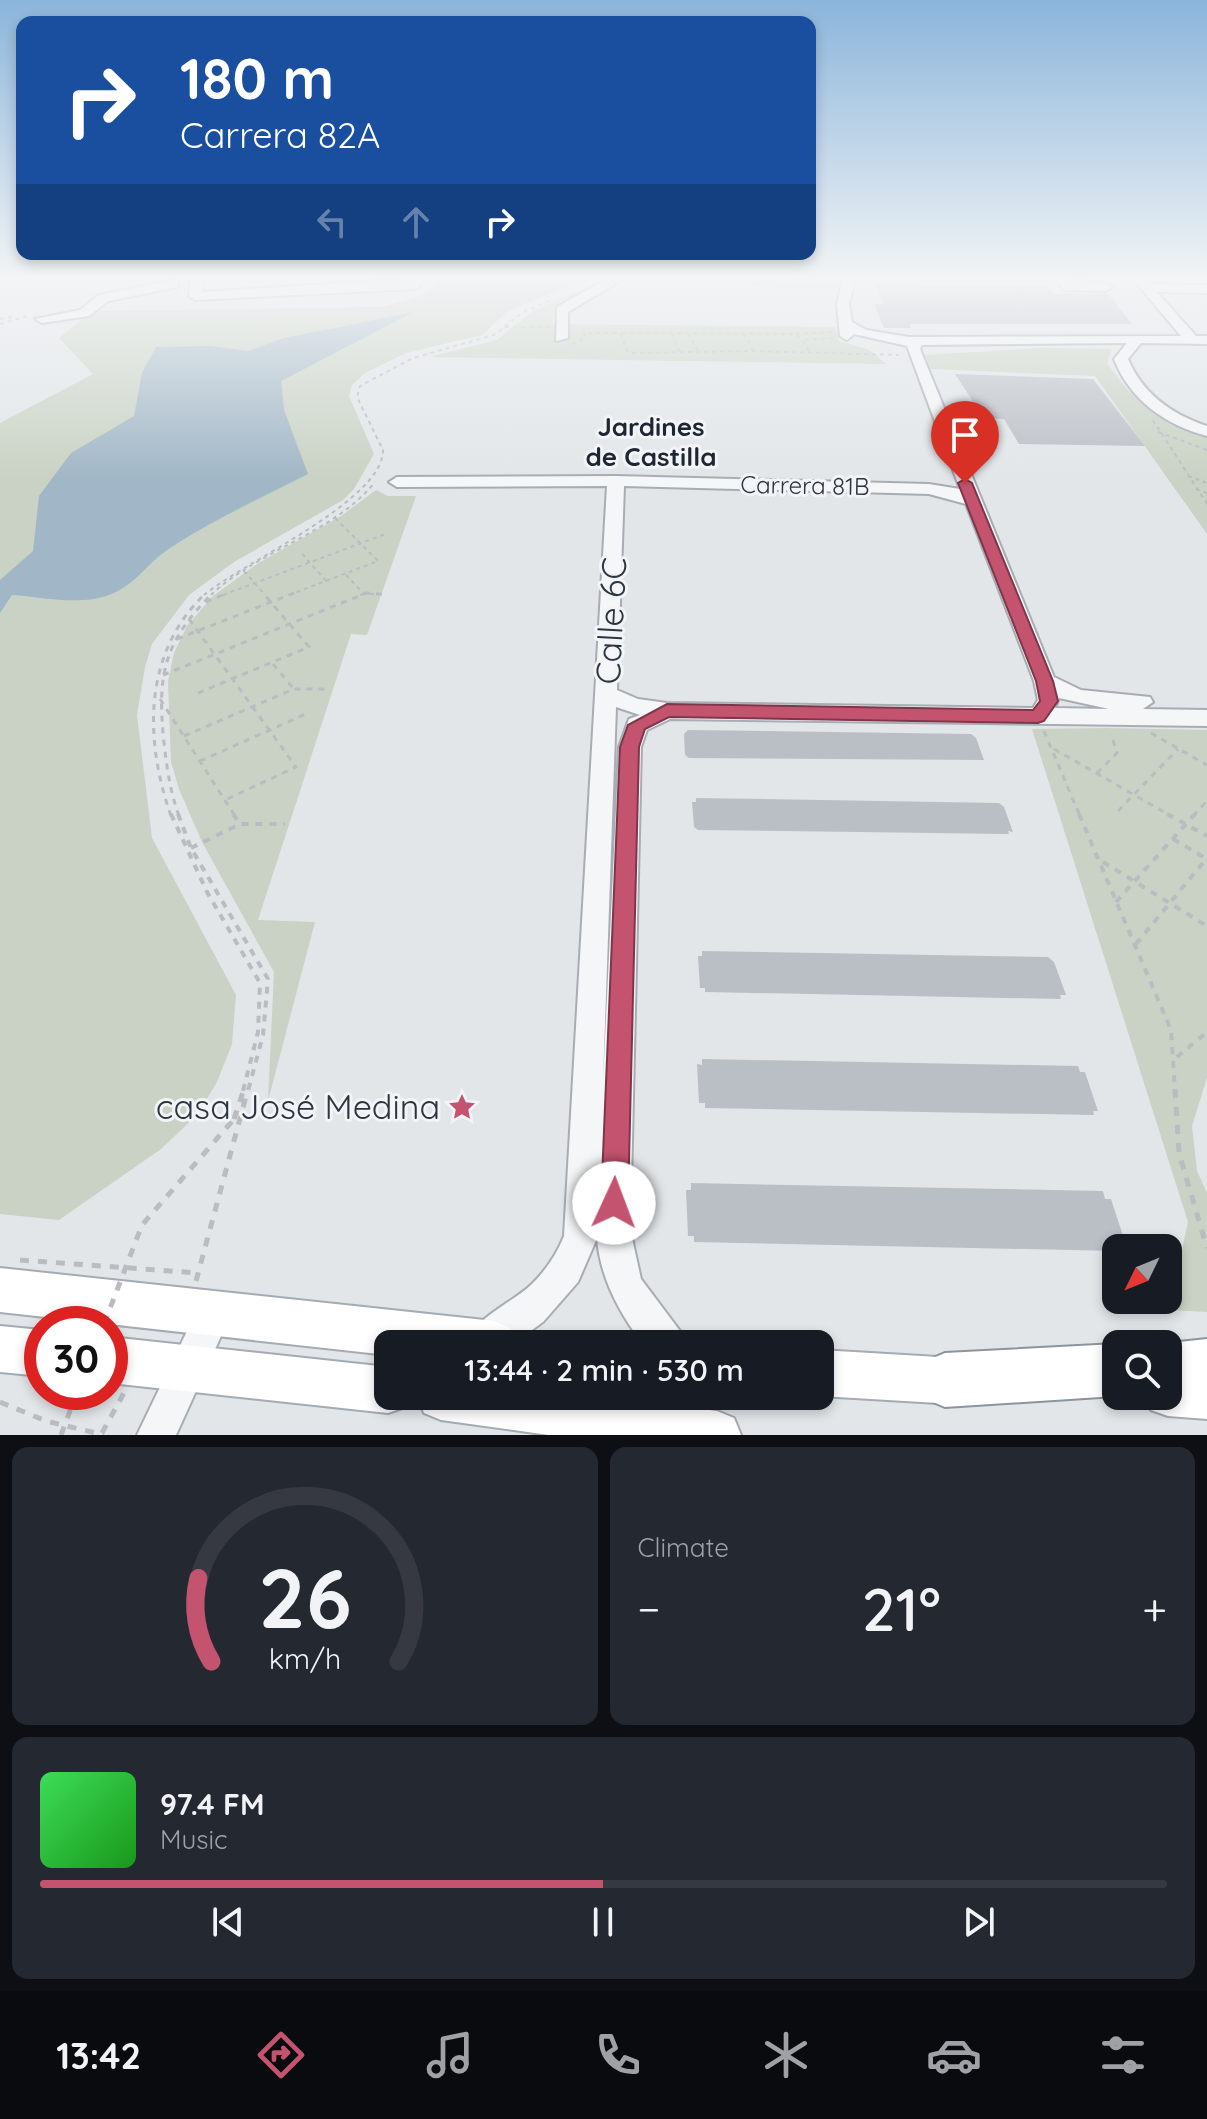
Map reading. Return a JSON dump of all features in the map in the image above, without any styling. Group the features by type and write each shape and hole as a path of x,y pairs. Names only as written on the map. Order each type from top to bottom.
{"highway":[{"path":"1182,1366 1207,1365"},
{"path":"945,1380 1102,1371"}],"main road":[{"path":"8,1275 200,1298 406,1330"},
{"path":"0,1349 24,1351"},
{"path":"128,1373 188,1368 374,1388"},
{"path":"834,1374 1102,1389"},
{"path":"1182,1394 1207,1395"},
{"path":"540,1410 717,1435"}],"street":[{"path":"884,345 1060,345"},
{"path":"903,347 1025,345"},
{"path":"1134,345 1122,354 1123,364 1153,405 1181,422 1207,431"},
{"path":"903,347 946,469 945,479 929,489"},
{"path":"903,347 972,500 1045,681 1049,701 1038,717"},
{"name":"Carrera 81B","path":"397,482 616,481 929,489 957,493 972,500"},
{"name":"Calle 6C","path":"505,1330 549,1295 574,1258 581,1236 616,481"},
{"path":"1045,681 1059,691 1084,700 1207,703"},
{"path":"607,694 634,706 667,711 1207,718"},
{"name":"Calle 6C","path":"656,1330 632,1300 621,1277 616,1265 613,1229 630,747 637,725 667,711"},
{"path":"156,1435 188,1368 200,1298"}],"path":[{"path":"111,1306 142,1225 234,1119 258,1033 260,983 183,852 161,792 150,696 164,649 184,616 213,588 361,492 380,469 384,453 357,397 360,386 413,358 462,345"},
{"path":"625,345 627,351 633,353 903,347"},
{"path":"676,345 679,352"},
{"path":"695,345 699,351"},
{"path":"750,345 754,352"},
{"path":"805,345 809,351"},
{"path":"1153,405 1151,415 1157,432 1207,504"},
{"path":"1157,432 1207,450"},
{"path":"1188,476 1207,483"},
{"path":"8,1275 200,1298 263,1035 268,979 191,848 169,790 159,698 163,675 177,639 203,604 244,571 366,493 375,482"},
{"path":"1196,489 1207,493"},
{"path":"177,639 378,561 333,516"},
{"path":"203,604 388,533"},
{"path":"302,554 326,581"},
{"path":"198,693 309,647 244,571"},
{"path":"344,574 364,594"},
{"path":"163,675 364,594 382,594"},
{"path":"189,619 296,767 225,800"},
{"path":"272,662 294,689"},
{"path":"184,736 294,689 326,689"},
{"path":"159,698 240,824"},
{"path":"200,761 308,713"},
{"path":"1038,717 1164,1007 1177,1057 1174,1100 1179,1153 1207,1248"},
{"path":"1097,773 1117,753 1108,728"},
{"path":"1143,729 1207,765"},
{"path":"1052,748 1207,836"},
{"path":"1118,811 1178,749"},
{"path":"1116,902 1133,879 1207,801"},
{"path":"191,848 240,824 285,824"},
{"path":"1136,944 1207,858 1173,839"},
{"path":"1103,862 1207,926"},
{"path":"1177,1057 1207,1032"},
{"path":"0,1402 46,1421 102,1435 109,1410"},
{"path":"61,1435 70,1410"}],"green space":[{"path":"66,345 440,345 406,353 365,373 352,385 349,396 374,454 354,489 343,500 234,562 189,595 152,644 137,715 152,838 236,995 232,1044 217,1082 197,1115 161,1149 59,1220 0,1214 0,423 93,374"},
{"path":"477,345 853,345 870,350 886,364 429,357"},
{"path":"1041,348 1112,349 1107,363 1138,400 1175,425 1207,436 1207,534 1095,376 931,369 925,355"},
{"path":"376,490 388,496 416,496 367,635 351,634 258,920 315,922 268,1101 274,972 202,842 179,789 171,762 168,681 174,653 187,626 213,596 257,564 341,516"},
{"path":"1032,729 1207,730 1207,1078 1192,1126 1197,1171 1207,1193 1207,1312 1182,1311 1182,1250 1188,1222"}],"water":[{"path":"265,345 350,345 281,381 284,410 308,474 184,539 118,591 86,600 12,595 0,613 0,580 33,551 39,496 71,453 134,416 142,373 156,347 211,346 248,351"}],"building":[{"path":"955,374 1093,379 1145,446 1019,444 1004,419 984,418"},
{"path":"688,730 971,734 976,738 984,760 689,758 685,755 684,734"},
{"path":"696,798 999,803 1004,807 1013,832 698,830 694,827 692,802 696,802"},
{"path":"702,951 1048,957 1054,962 1066,995 1060,995 1061,999 705,992 705,988 700,988 698,956 702,956"},
{"path":"702,1059 1078,1066 1080,1072 1085,1072 1098,1111 1093,1111 1094,1115 705,1108 705,1103 699,1103 697,1064 702,1065"},
{"path":"691,1183 1103,1191 1105,1199 1111,1199 1122,1234 1102,1234 1102,1251 694,1242 694,1236 688,1236 686,1190 691,1190"}],"place":[{"name":"casa José Medina","path":"462,1107"}],"district":[{"name":"Jardines de Castilla","path":"651,442"}],"route":[{"path":"614,1203 632,735 637,725 645,719 667,711 898,712 1038,717 1046,710 1049,701 1045,681 965,483"}]}
